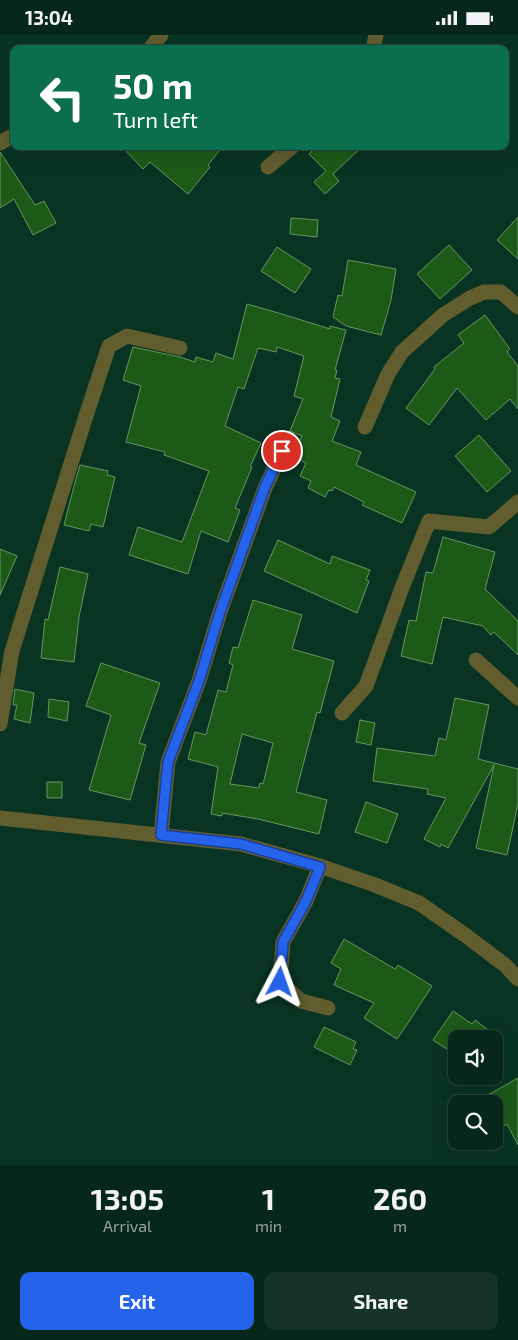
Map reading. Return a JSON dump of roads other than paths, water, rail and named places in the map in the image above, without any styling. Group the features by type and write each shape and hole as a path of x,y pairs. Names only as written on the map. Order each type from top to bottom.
{"street":[{"path":"153,45 161,35"},
{"path":"268,167 288,150"},
{"path":"365,427 388,375 402,352 442,315 484,292 501,292 518,307"},
{"path":"0,724 12,651 109,346 127,336 180,348"},
{"path":"161,835 168,762 199,681 220,612 265,487 282,451"},
{"path":"342,713 366,686 429,521 489,527 518,502"},
{"path":"476,660 518,698"},
{"path":"0,818 241,844 320,867 375,885 419,903 500,961 518,979"},
{"path":"320,867 306,901 283,942 280,982 301,1001 328,1008"}]}
